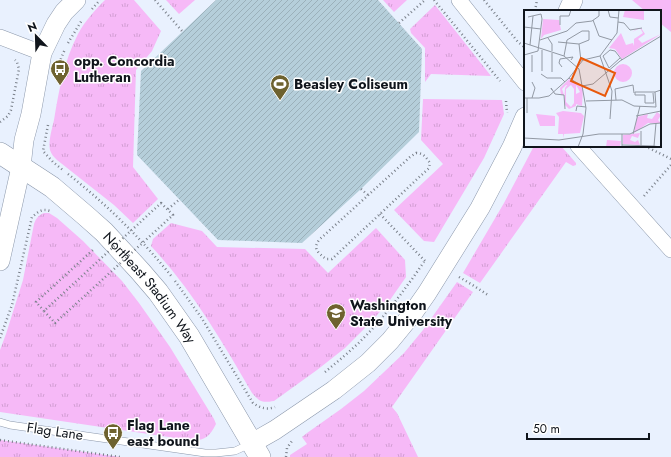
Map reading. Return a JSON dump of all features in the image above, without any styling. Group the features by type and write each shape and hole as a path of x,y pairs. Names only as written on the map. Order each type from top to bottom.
{"main road":[{"name":"Northeast Stadium Way","path":"0,153 52,187 109,237 140,271 158,292 189,336 256,450"}],"street":[{"path":"459,0 524,82"},
{"path":"568,10 573,0"},
{"path":"0,261 21,167 24,140 42,53 56,24 64,12 82,7"},
{"path":"0,37 42,53"},
{"path":"256,450 275,430 334,390 368,363 390,341 413,313 480,208 512,147 524,119"},
{"path":"579,147 671,250"}],"lane":[{"name":"Flag Lane","path":"0,422 10,425 205,453 216,454 256,450"}],"path":[{"path":"82,7 100,0"},
{"path":"155,0 182,31"},
{"path":"399,23 425,0"},
{"path":"434,0 500,82"},
{"path":"484,0 518,42 524,46"},
{"path":"535,10 537,0"},
{"path":"57,79 60,61 66,46 84,18"},
{"path":"0,122 8,116 11,110 19,69 17,62 10,58"},
{"path":"506,102 508,112 506,119"},
{"path":"49,120 43,151 47,156 120,218 167,271 201,317 253,403 267,409 278,406"},
{"path":"647,147 671,160"},
{"path":"416,153 424,155 430,163 429,168 380,214 332,259 326,259 318,253 316,246 320,239 413,154 416,153"},
{"path":"641,200 671,165"},
{"path":"361,189 368,195"},
{"path":"168,210 180,199"},
{"path":"44,311 161,203 173,215 55,323 44,311 36,302 94,249"},
{"path":"0,338 12,306 32,217 41,210 46,209 55,214"},
{"path":"322,375 352,350 373,329 394,304 425,261 380,214"},
{"path":"100,254 105,260"},
{"path":"110,266 116,272"},
{"path":"458,277 488,295"},
{"path":"0,440 120,457"}],"green space":[{"path":"105,0 134,0 161,31 152,51 136,70 133,167 158,199 133,223 114,205 57,160 50,150 50,135 60,87 73,44 84,25"},
{"path":"166,0 195,0 179,14"},
{"path":"383,0 407,0 394,12"},
{"path":"632,0 671,0 671,32 661,24 661,10 644,10"},
{"path":"435,5 491,76 431,74 425,82 425,48 411,33 410,29"},
{"path":"423,99 502,100 504,114 484,158 434,242 424,241 394,210 443,164 421,140"},
{"path":"533,147 562,147 576,163 576,165 573,166 566,162 480,283 463,273 504,203"},
{"path":"44,213 49,213 57,218 83,241 122,281 139,303 170,347 214,419 216,424 206,438 189,440 0,412 0,350 23,280 34,224 38,217"},
{"path":"171,223 202,231 217,247 305,249 328,273 376,228 405,260 406,277 390,300 345,348 274,401 264,402 259,400 252,393 206,316 180,280 151,246 153,239"},
{"path":"457,282 473,292 392,407 397,413 418,457 290,457 290,455 307,444 302,437 364,391 404,353 423,330"},
{"path":"0,440 120,457 0,457"}],"building":[{"name":"Beasley Coliseum","path":"216,0 378,0 422,49 419,132 361,189 302,243 218,240 137,155 141,71"}],"place":[{"name":"opp. Concordia Lutheran","path":"60,86"},
{"name":"Beasley Coliseum","path":"280,101"},
{"name":"Washington State University","path":"336,330"},
{"name":"Flag Lane east bound","path":"113,450"}]}
